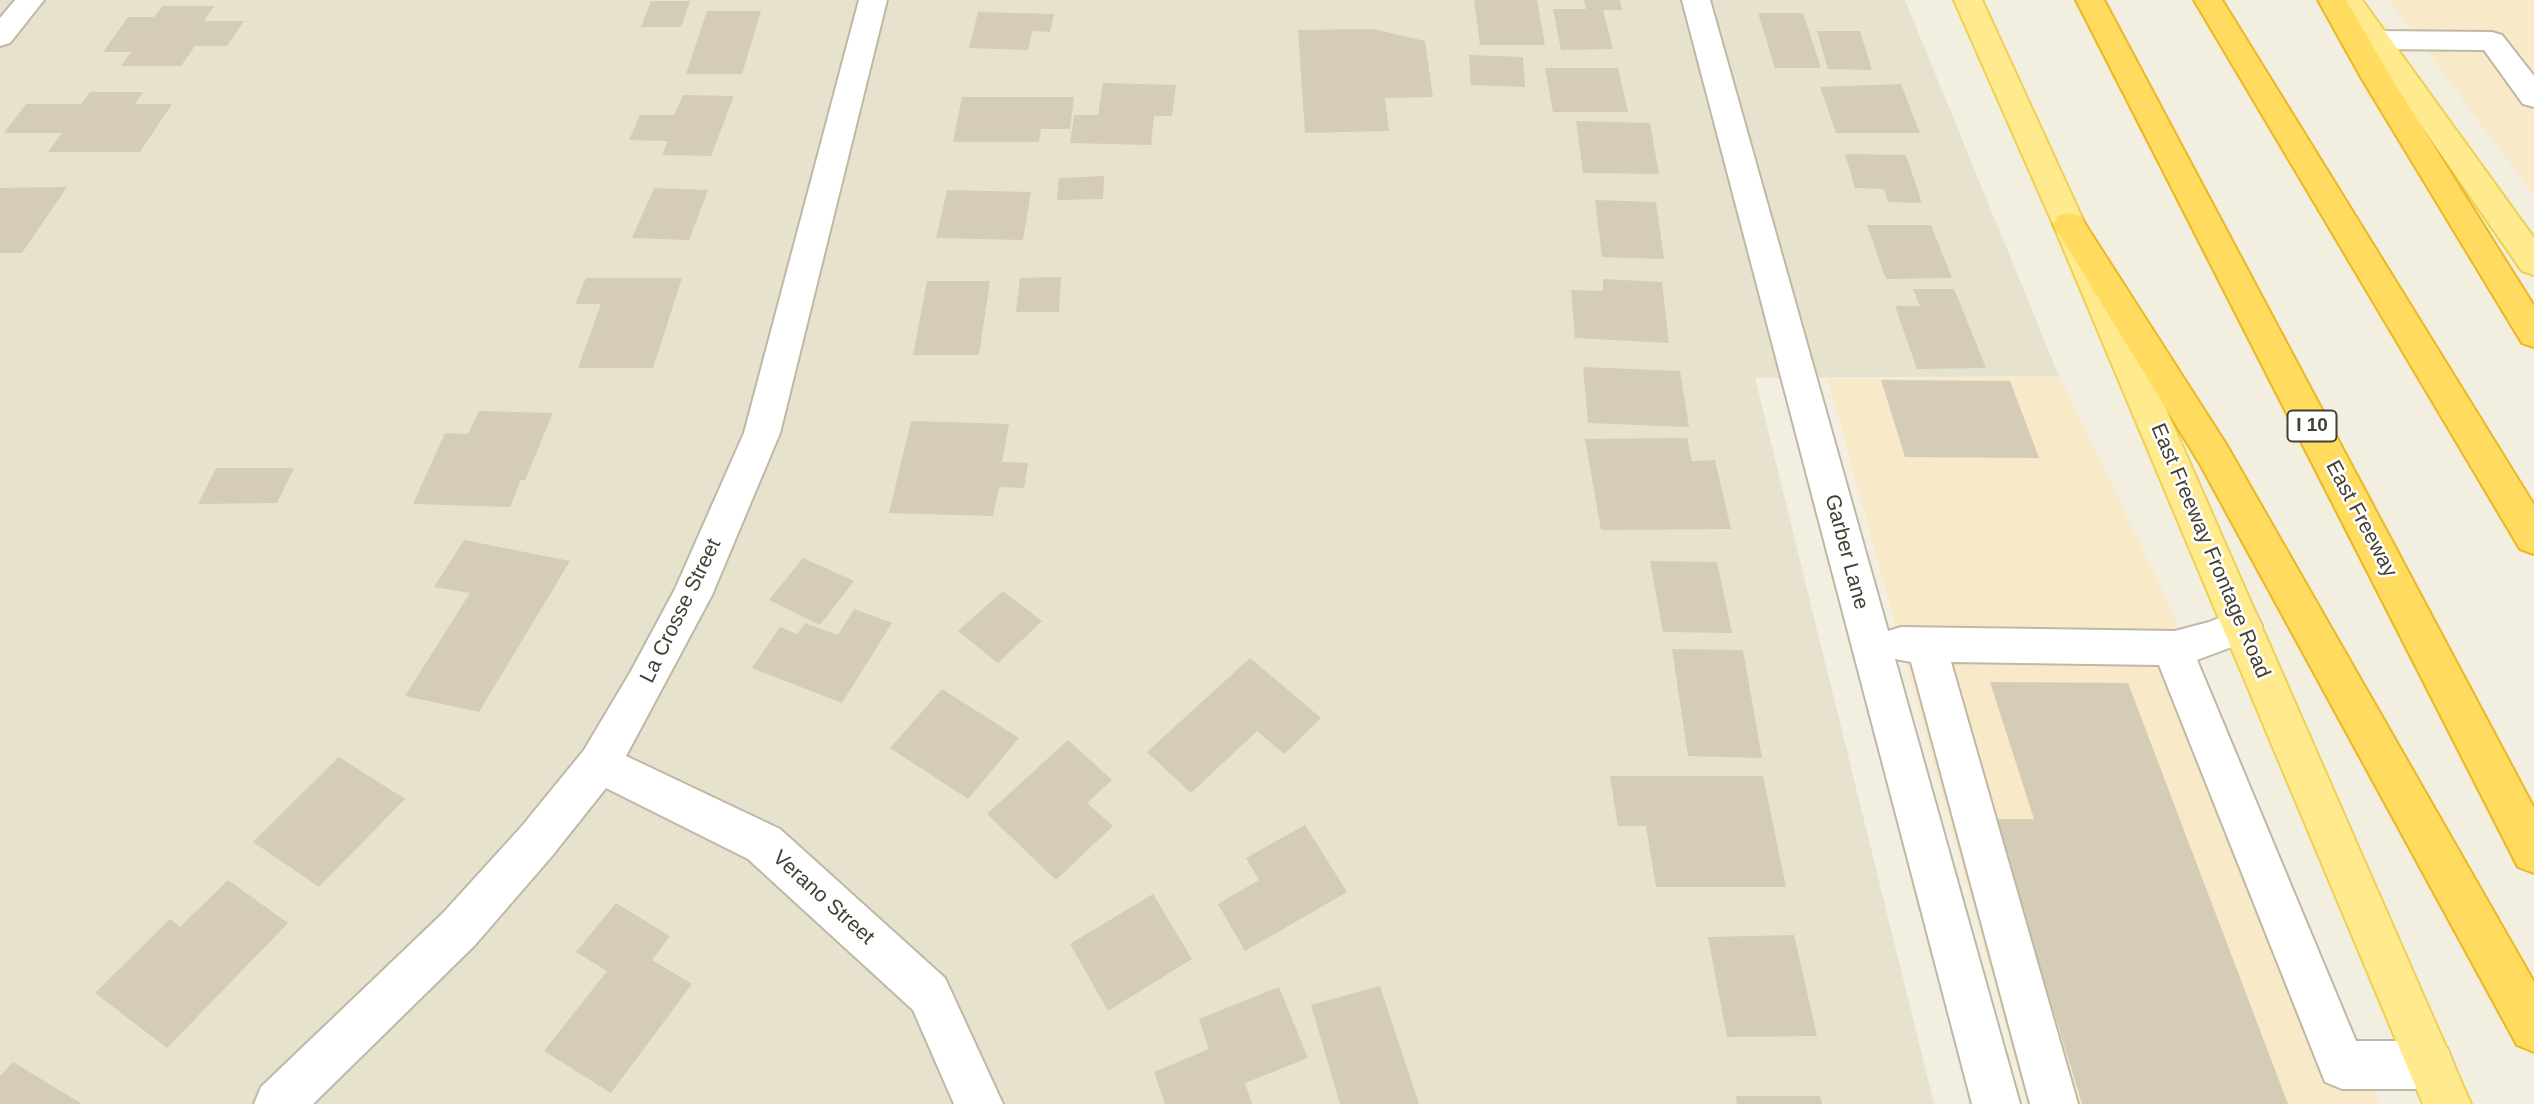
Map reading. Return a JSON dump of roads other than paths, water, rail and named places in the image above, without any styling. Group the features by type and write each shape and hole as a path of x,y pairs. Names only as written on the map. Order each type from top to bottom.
{"highway":[{"name":"East Freeway","path":"2090,0 2534,852"},
{"path":"2208,0 2534,538"},
{"path":"2332,0 2377,79 2534,334"},
{"path":"2069,224 2213,454 2534,1028"}],"main road":[{"name":"East Freeway Frontage Road","path":"1968,0 2069,224 2447,1104"},
{"path":"2348,0 2534,263"}],"street":[{"path":"0,37 30,0"},
{"name":"La Crosse Street","path":"278,1104 459,929 537,841 598,764 692,595 762,433 873,0"},
{"name":"Garber Lane","path":"1696,0 1996,1104"},
{"path":"2377,40 2492,41 2534,97"},
{"path":"1871,643 2172,648 2214,638 2242,626"},
{"path":"1926,644 2054,1104"},
{"path":"2172,648 2342,1065 2430,1065"},
{"name":"Verano Street","path":"598,764 764,844 929,994 979,1104"}]}
